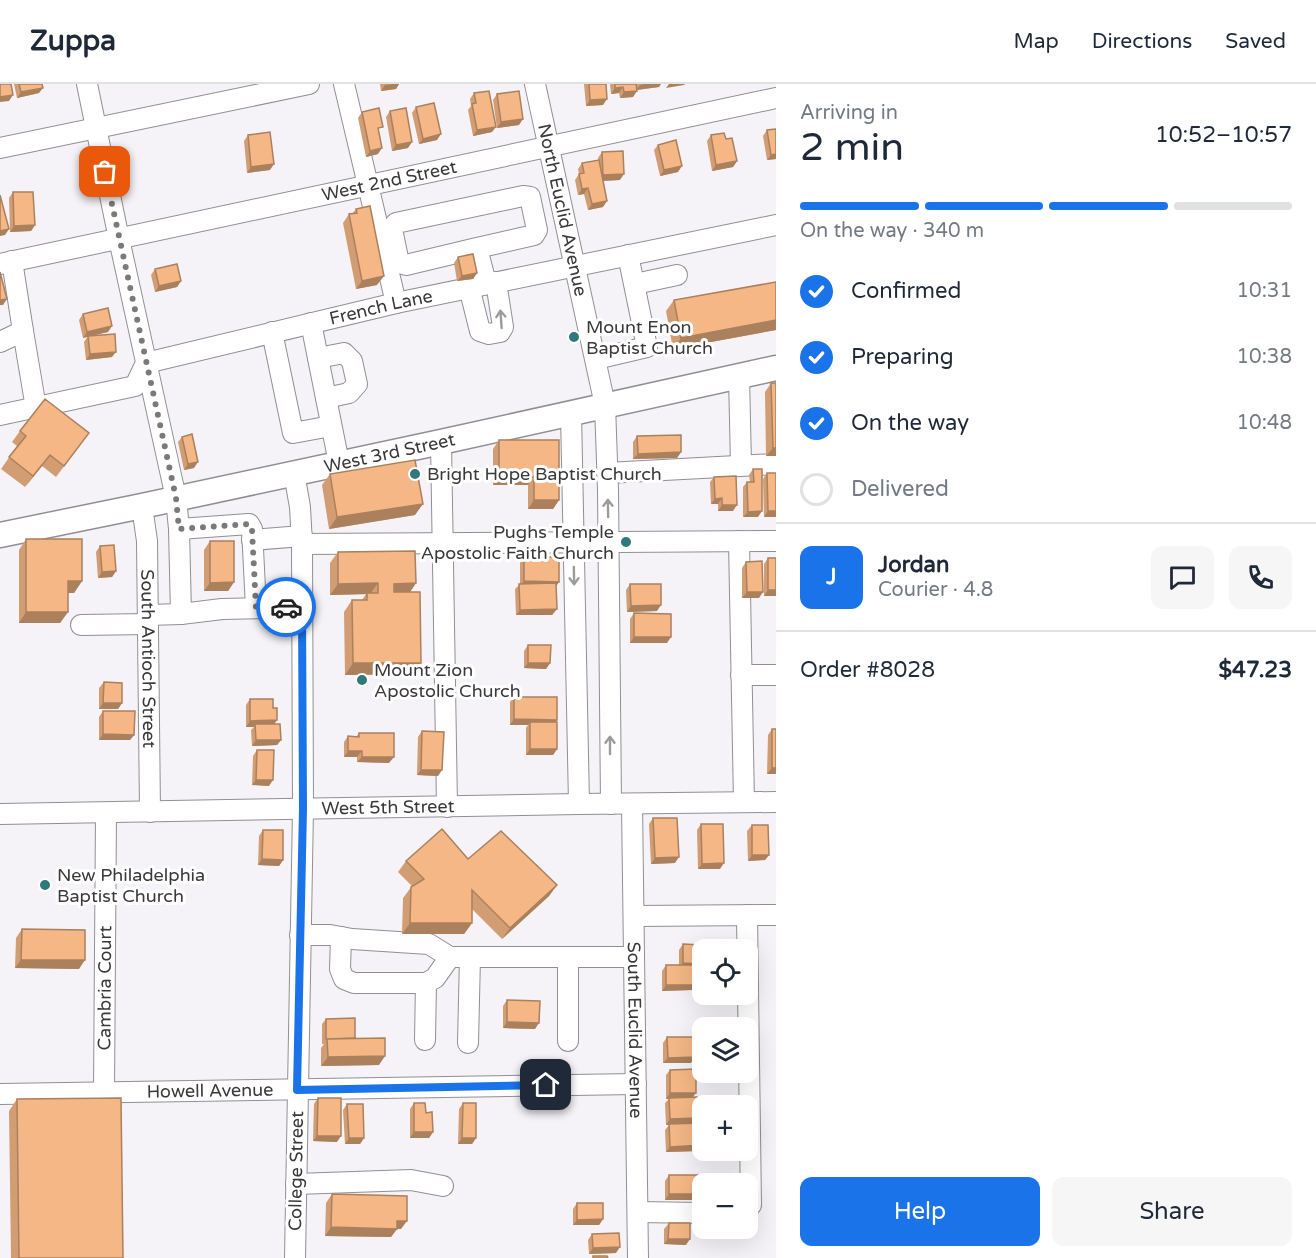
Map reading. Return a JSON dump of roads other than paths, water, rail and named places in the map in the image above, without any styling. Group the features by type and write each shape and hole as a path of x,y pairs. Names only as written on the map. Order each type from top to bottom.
{"main road":[{"name":"West 3rd Street","path":"0,535 441,442 776,368"},
{"path":"0,518 46,526"}],"street":[{"path":"87,84 118,239 176,498 181,614"},
{"path":"0,148 309,84"},
{"path":"344,84 396,303"},
{"name":"North Euclid Avenue","path":"535,84 605,405"},
{"name":"West 2nd Street","path":"6,262 776,98"},
{"path":"523,195 530,197 537,230 534,235 477,248 406,265 399,263 392,229 396,223 523,195"},
{"name":"French Lane","path":"146,363 396,303 776,225"},
{"path":"477,248 484,284"},
{"path":"596,358 647,347 628,255"},
{"path":"6,262 23,331 36,408"},
{"path":"634,284 677,275"},
{"path":"311,323 339,463"},
{"path":"0,342 23,331"},
{"path":"272,332 293,433 331,426"},
{"path":"318,358 344,353 352,361 355,372 357,384 349,393 326,398"},
{"path":"0,416 135,386 146,363"},
{"path":"739,376 741,465"},
{"path":"605,405 610,804"},
{"path":"571,413 579,804"},
{"path":"441,442 447,807"},
{"path":"607,472 776,464"},
{"name":"College Street","path":"294,472 300,507 302,540 303,809 295,1258"},
{"name":"South Antioch Street","path":"142,506 147,548 150,812"},
{"path":"147,548 179,537 249,524 252,529 256,608"},
{"path":"252,540 443,543 776,541"},
{"path":"739,541 744,802"},
{"path":"81,625 222,609 302,607"},
{"path":"741,675 776,675"},
{"name":"West 5th Street","path":"0,814 776,802"},
{"name":"South Euclid Avenue","path":"632,804 638,1258"},
{"name":"Cambria Court","path":"104,1092 106,813"},
{"path":"747,915 751,1173"},
{"path":"634,916 776,915"},
{"path":"300,935 330,935 429,944 450,957 634,957"},
{"path":"341,937 340,969 344,978 354,983 426,983 435,978 450,957"},
{"path":"468,1043 470,957"},
{"path":"567,957 568,1041"},
{"path":"425,1040 426,983"},
{"name":"Howell Avenue","path":"0,1094 636,1084"},
{"path":"296,1184 411,1180 443,1186"},
{"path":"638,1212 692,1213"}],"place":[{"name":"Mount Enon Baptist Church","path":"574,337"},
{"name":"Bright Hope Baptist Church","path":"415,474"},
{"name":"Pughs Temple Apostolic Faith Church","path":"626,542"},
{"name":"Mount Zion Apostolic Church","path":"362,680"},
{"name":"New Philadelphia Baptist Church","path":"45,885"}]}
